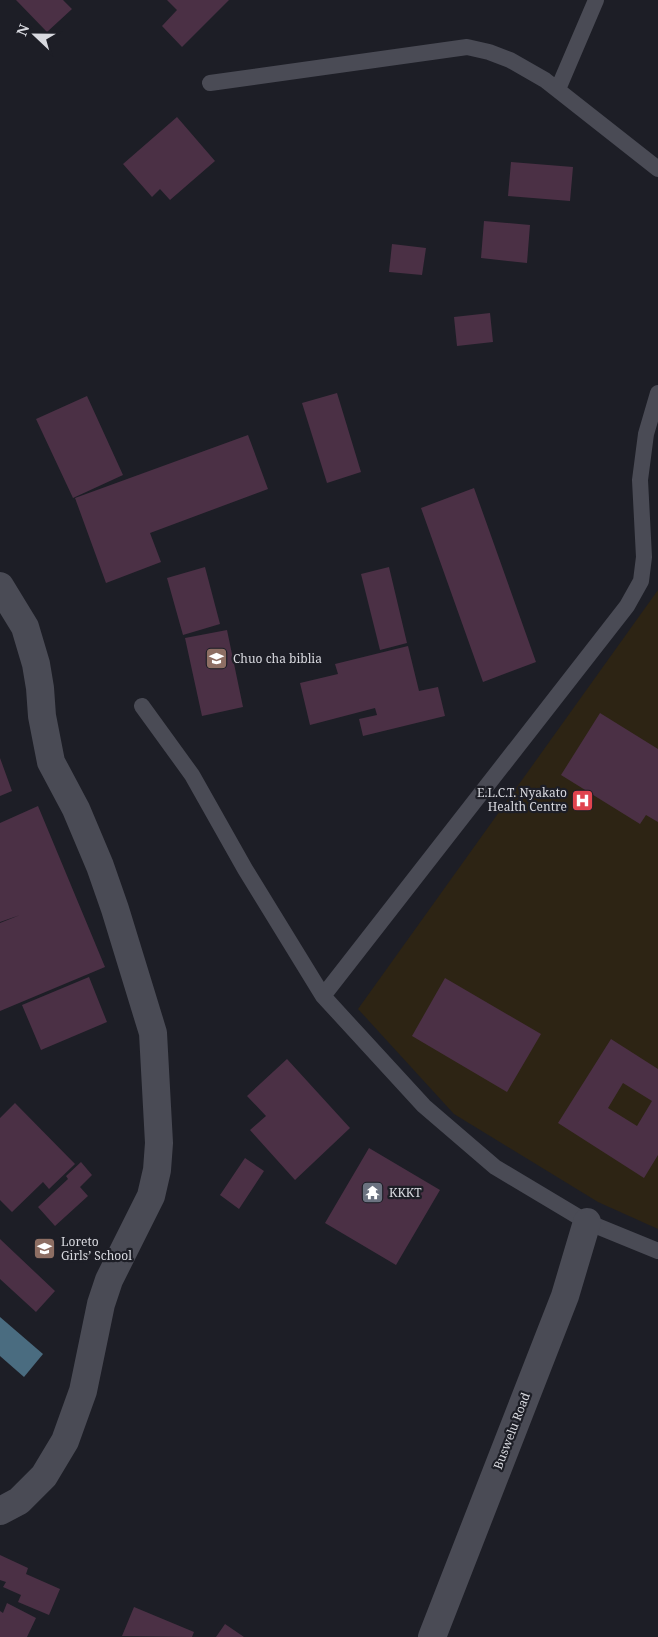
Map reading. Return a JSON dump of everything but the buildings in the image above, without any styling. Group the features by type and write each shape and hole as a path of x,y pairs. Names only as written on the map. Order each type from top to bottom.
{"street":[{"path":"0,586 25,627 36,664 42,716 51,762 76,809 100,866 153,1033 159,1143 157,1170 151,1196 109,1280 101,1304 83,1391 64,1441 44,1476 19,1501 0,1511"},
{"name":"Buswelu Road","path":"432,1637 565,1296 587,1222"}],"lane":[{"path":"558,89 596,0"},
{"path":"210,83 466,47 489,52 510,60 545,80 658,169"},
{"path":"323,996 620,614 641,581 644,557 640,480 646,434 658,393"},
{"path":"142,706 192,775 245,869 323,996 424,1106 494,1167 587,1222 658,1251"}],"shaded area":[{"name":"E.L.C.T. Nyakato Health Centre","path":"658,590 658,1229 598,1202 454,1114 358,1009"}],"water":[{"path":"0,1317 43,1354 24,1377 0,1356"}],"place":[{"name":"Chuo cha biblia","path":"217,659"},
{"name":"E.L.C.T. Nyakato Health Centre","path":"583,800"},
{"name":"KKKT","path":"373,1193"},
{"name":"Loreto Girls’ School","path":"45,1249"}]}
